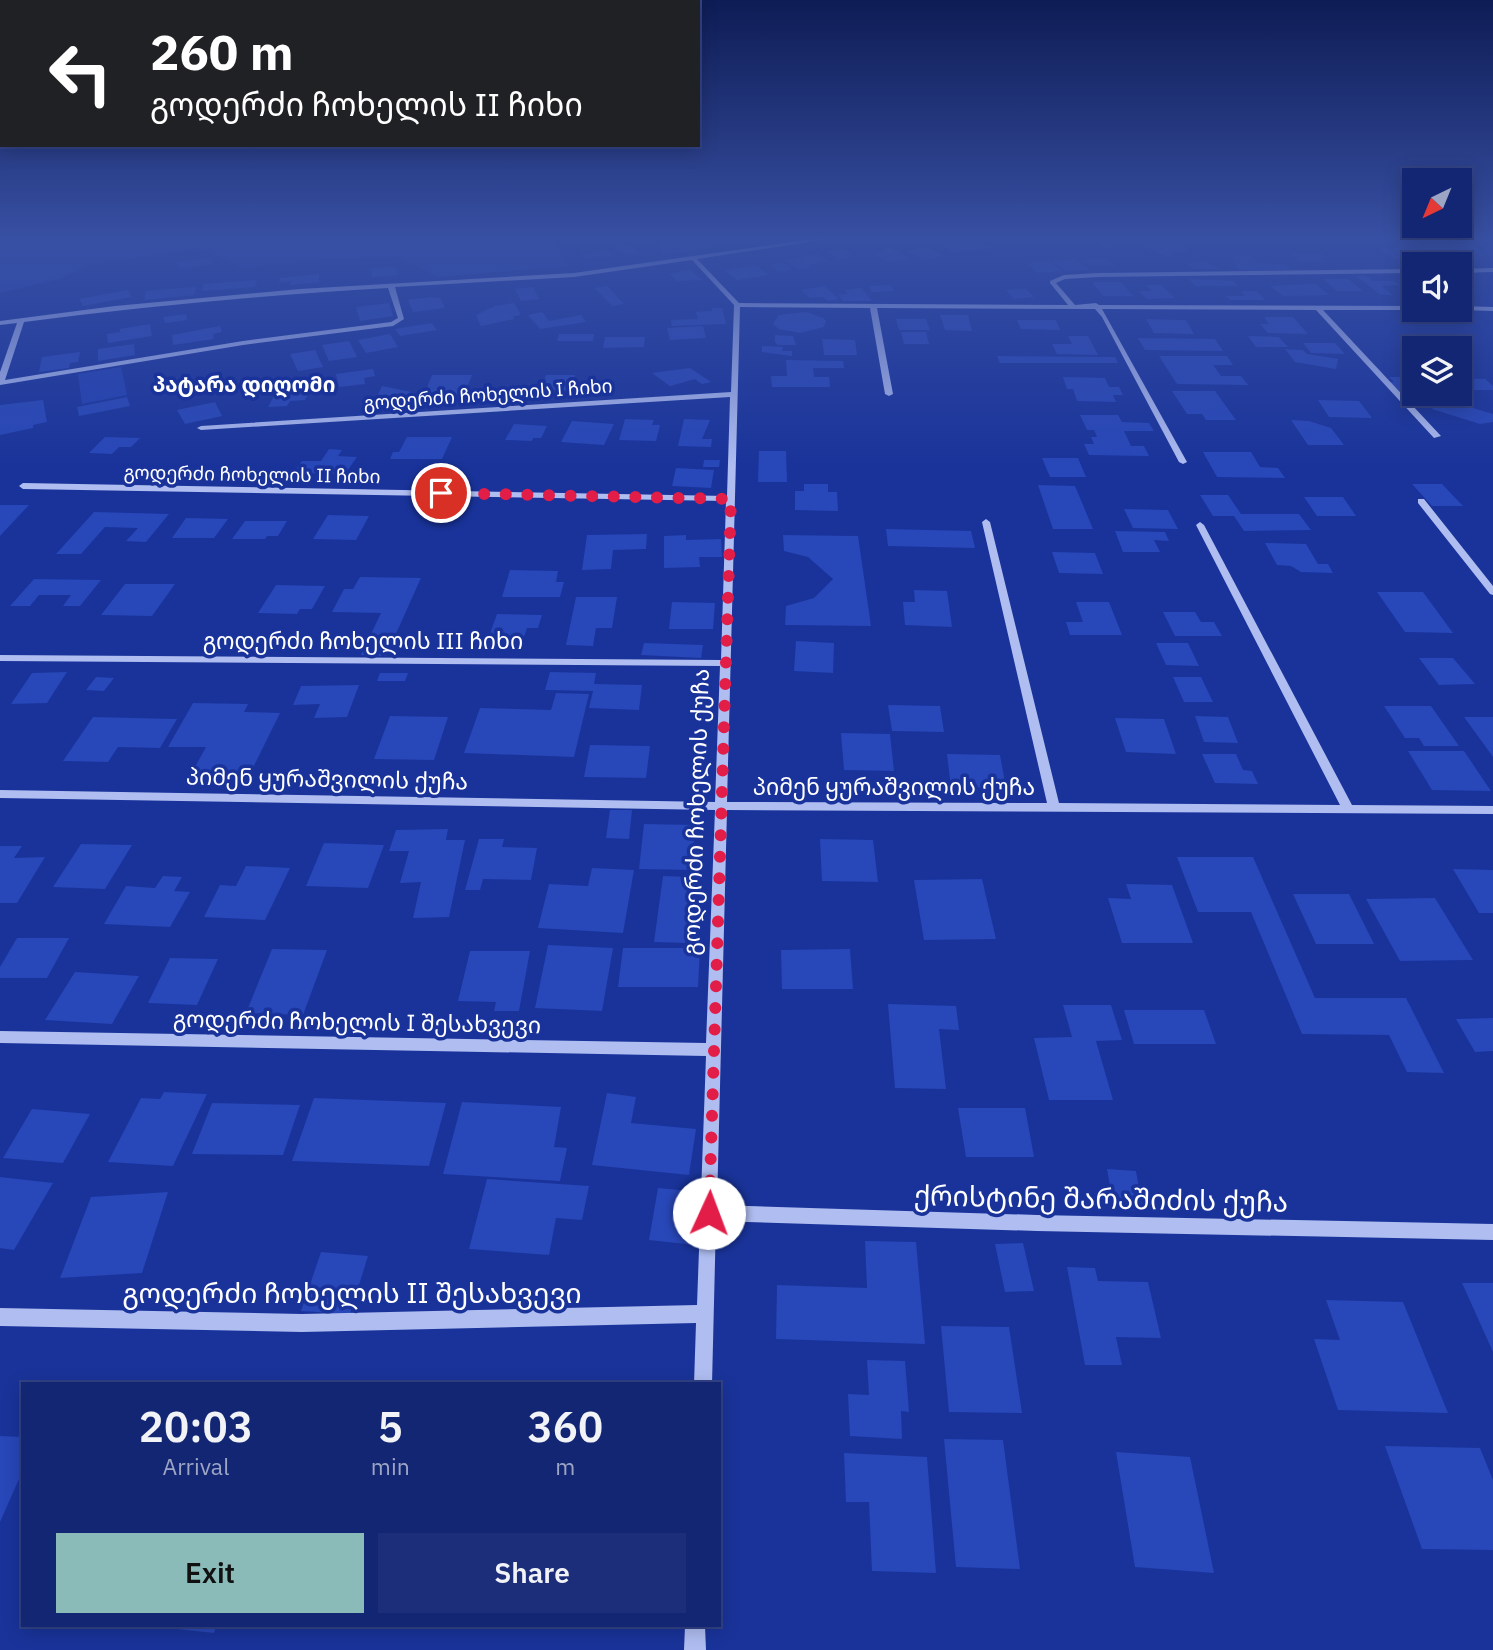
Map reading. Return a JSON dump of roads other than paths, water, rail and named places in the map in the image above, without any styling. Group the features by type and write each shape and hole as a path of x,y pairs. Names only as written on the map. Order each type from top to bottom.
{"street":[{"path":"0,323 88,313"},
{"path":"21,320 0,383 243,343 393,324 401,319 399,313"},
{"name":"გოდერძი ჩოხელის ქუჩა","path":"703,1382 737,313"},
{"path":"874,313 889,394"},
{"path":"1102,313 1183,462"},
{"path":"1323,313 1437,436"},
{"name":"გოდერძი ჩოხელის I ჩიხი","path":"201,428 734,394"},
{"name":"გოდერძი ჩოხელის II ჩიხი","path":"23,486 731,499"},
{"path":"1421,501 1493,592"},
{"path":"986,522 1054,808"},
{"path":"1200,525 1348,809"},
{"name":"გოდერძი ჩოხელის III ჩიხი","path":"0,658 726,663"},
{"name":"პიმენ ყურაშვილის ქუჩა","path":"0,794 721,806 1493,810"},
{"name":"გოდერძი ჩოხელის I შესახვევი","path":"0,1037 714,1050"},
{"name":"ქრისტინე შარაშიძის ქუჩა","path":"709,1213 1493,1232"},
{"name":"გოდერძი ჩოხელის II შესახვევი","path":"0,1317 302,1323 705,1314"},
{"path":"695,1627 695,1650"}],"district":[{"name":"პატარა დიღომი","path":"244,384"}]}
